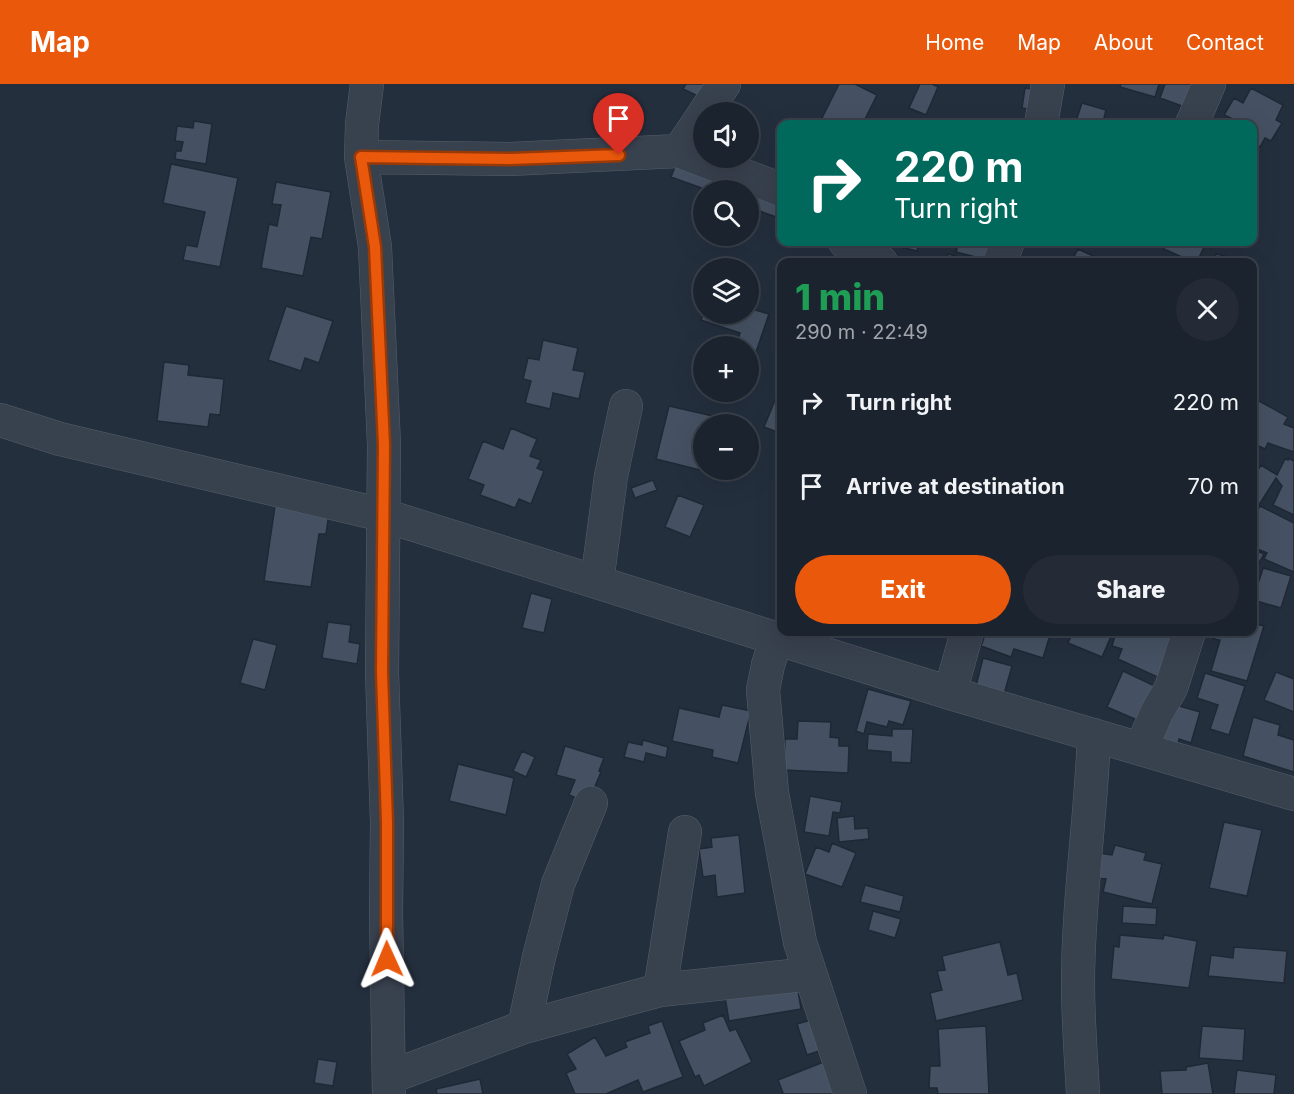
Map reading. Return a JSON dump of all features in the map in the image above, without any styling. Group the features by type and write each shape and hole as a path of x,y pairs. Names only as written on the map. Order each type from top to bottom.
{"street":[{"path":"367,84 361,157 375,247 384,445 382,672 387,823 389,1086 524,1027 660,990 810,974"},
{"path":"712,102 724,84"},
{"path":"1042,120 1048,84"},
{"path":"1194,120 1209,84"},
{"path":"679,151 693,130"},
{"path":"361,157 510,159 679,151 777,188"},
{"path":"850,246 872,258"},
{"path":"597,582 611,476 626,406"},
{"path":"0,420 70,442 383,515 950,693 1294,794"},
{"path":"950,693 965,636"},
{"path":"1142,749 1157,712 1171,688 1188,636"},
{"path":"777,637 763,690 772,793 800,942 850,1094"},
{"path":"1083,1094 1078,984 1092,798 1094,735"},
{"path":"524,1027 558,884 591,803"},
{"path":"660,990 685,832"}],"building":[{"path":"686,84 716,84 693,101 696,95 683,89"},
{"path":"839,84 855,84 877,95 865,119 867,120 821,120"},
{"path":"920,84 932,84 938,87 926,115 909,108"},
{"path":"1121,84 1159,84 1155,97 1120,87"},
{"path":"1165,84 1203,84 1193,110 1160,98"},
{"path":"1025,88 1045,91 1041,111 1022,108"},
{"path":"1251,88 1283,105 1276,120 1282,123 1271,141 1265,138 1260,147 1257,146 1257,120 1232,120 1224,115 1234,98 1243,103"},
{"path":"1082,103 1106,110 1104,120 1076,120"},
{"path":"194,121 212,124 206,164 175,159 176,151 181,151 183,142 175,141 177,126 193,128"},
{"path":"679,156 693,161 693,168 710,168 741,180 693,180 693,185 671,177"},
{"path":"171,164 238,178 220,267 183,260 186,245 197,247 205,212 163,203"},
{"path":"276,182 331,192 322,239 311,237 303,276 261,268 269,224 277,226 281,205 272,204"},
{"path":"759,187 777,194 777,217 759,211"},
{"path":"897,246 918,246 917,251"},
{"path":"958,246 1002,246 997,258 979,258 956,252"},
{"path":"1166,246 1205,246 1199,258 1184,258 1164,249"},
{"path":"1078,249 1097,258 1073,258"},
{"path":"948,254 963,258 947,258"},
{"path":"1216,254 1234,258 1215,258"},
{"path":"286,306 333,321 319,363 305,358 301,371 268,360"},
{"path":"759,311 769,314 759,343 759,336 739,336 740,333 713,324 759,324"},
{"path":"543,340 578,348 573,370 585,372 579,399 553,393 550,409 525,403 531,381 523,379 528,358 539,360"},
{"path":"164,362 189,365 188,375 224,379 220,415 210,414 208,427 157,421"},
{"path":"777,395 777,432 764,427"},
{"path":"1257,400 1288,417 1284,424 1294,428 1294,452 1268,443 1265,449 1257,445"},
{"path":"669,406 704,414 693,414 693,468 656,459"},
{"path":"511,428 537,439 530,456 541,460 537,468 544,471 531,504 519,499 515,508 480,495 484,485 468,479 483,441 503,449"},
{"path":"1288,458 1294,461 1294,515 1273,505 1282,486 1276,478 1257,508 1257,471 1261,465 1277,475 1285,459 1288,460"},
{"path":"653,480 657,490 635,498 631,488"},
{"path":"678,495 704,505 690,537 665,527"},
{"path":"276,499 330,506 326,534 319,534 311,587 264,581"},
{"path":"1260,506 1294,523 1294,572 1264,559 1267,553 1257,549 1257,512"},
{"path":"1257,551 1264,554 1257,566"},
{"path":"1263,568 1291,576 1281,608 1257,601 1257,587"},
{"path":"531,593 552,599 544,633 522,628"},
{"path":"328,622 351,625 349,642 360,644 357,664 322,658"},
{"path":"1257,624 1264,626 1247,681 1211,671 1220,640 1214,639 1215,636 1257,636"},
{"path":"985,636 1050,636 1043,658 1014,649 1011,657 981,646"},
{"path":"1071,636 1111,636 1102,657 1068,643"},
{"path":"1115,636 1172,636 1164,680 1118,659 1122,649 1112,646"},
{"path":"253,639 277,645 265,690 240,683"},
{"path":"983,658 1012,666 1003,698 975,690"},
{"path":"1123,671 1159,688 1144,723 1107,707"},
{"path":"1276,672 1294,679 1294,712 1264,700"},
{"path":"1205,673 1245,686 1229,735 1210,729 1218,705 1197,698"},
{"path":"868,689 911,701 903,725 889,721 887,727 867,722 864,734 856,731"},
{"path":"1169,703 1200,712 1191,743 1179,739 1176,752 1156,747"},
{"path":"722,705 751,711 738,763 712,757 713,750 672,741 679,708 719,717"},
{"path":"1253,717 1280,725 1278,735 1294,740 1294,772 1243,756"},
{"path":"798,721 831,722 830,737 839,738 839,746 849,746 848,773 784,770 785,739 797,739"},
{"path":"892,729 913,729 911,763 891,762 891,752 867,750 868,734 892,736"},
{"path":"643,740 668,747 666,758 646,753 644,762 624,757 628,742 642,745"},
{"path":"565,746 604,758 599,771 601,772 588,803 569,795 575,780 556,775"},
{"path":"522,751 535,757 526,777 513,771"},
{"path":"458,764 514,778 506,815 449,801"},
{"path":"810,796 842,802 840,813 833,812 829,836 804,832"},
{"path":"854,816 855,829 868,828 869,839 839,842 837,818"},
{"path":"1224,822 1262,830 1247,896 1209,888"},
{"path":"739,835 745,893 717,897 715,875 703,877 699,849 712,847 711,838"},
{"path":"832,843 856,853 842,887 805,874 816,847 829,852"},
{"path":"1115,845 1146,853 1144,860 1162,864 1152,904 1103,892 1106,879 1095,878 1098,853 1112,855"},
{"path":"865,885 904,896 900,912 860,902"},
{"path":"1123,906 1157,908 1156,925 1122,923"},
{"path":"873,911 901,919 895,938 868,930"},
{"path":"1120,935 1163,939 1164,935 1197,941 1189,988 1111,979 1114,946 1119,947"},
{"path":"1000,942 1008,975 1017,973 1023,1000 936,1021 930,993 942,990 937,971 945,970 942,956"},
{"path":"1234,947 1287,951 1284,983 1208,976 1211,955 1233,958"},
{"path":"797,985 801,1009 729,1021 725,997"},
{"path":"723,1015 730,1031 736,1029 752,1062 704,1086 699,1075 695,1077 679,1041 705,1030 703,1023"},
{"path":"814,1019 825,1049 807,1055 797,1024"},
{"path":"662,1021 683,1077 643,1092 638,1080 606,1094 575,1094 566,1073 576,1069 567,1054 595,1037 606,1056 627,1047 625,1042 650,1033 648,1026"},
{"path":"986,1026 989,1094 938,1094 937,1088 929,1088 930,1066 940,1066 938,1029"},
{"path":"1202,1026 1245,1029 1243,1061 1199,1058"},
{"path":"318,1059 337,1062 333,1086 314,1083"},
{"path":"826,1061 839,1094 781,1094 783,1093 778,1080"},
{"path":"1208,1063 1213,1094 1162,1094 1160,1071 1186,1070 1186,1067"},
{"path":"1237,1070 1276,1075 1274,1094 1234,1094"},
{"path":"480,1079 483,1094 437,1094 436,1089"}],"route":[{"path":"387,959 387,823 382,672 384,445 375,247 361,157 510,159 619,155"}]}
